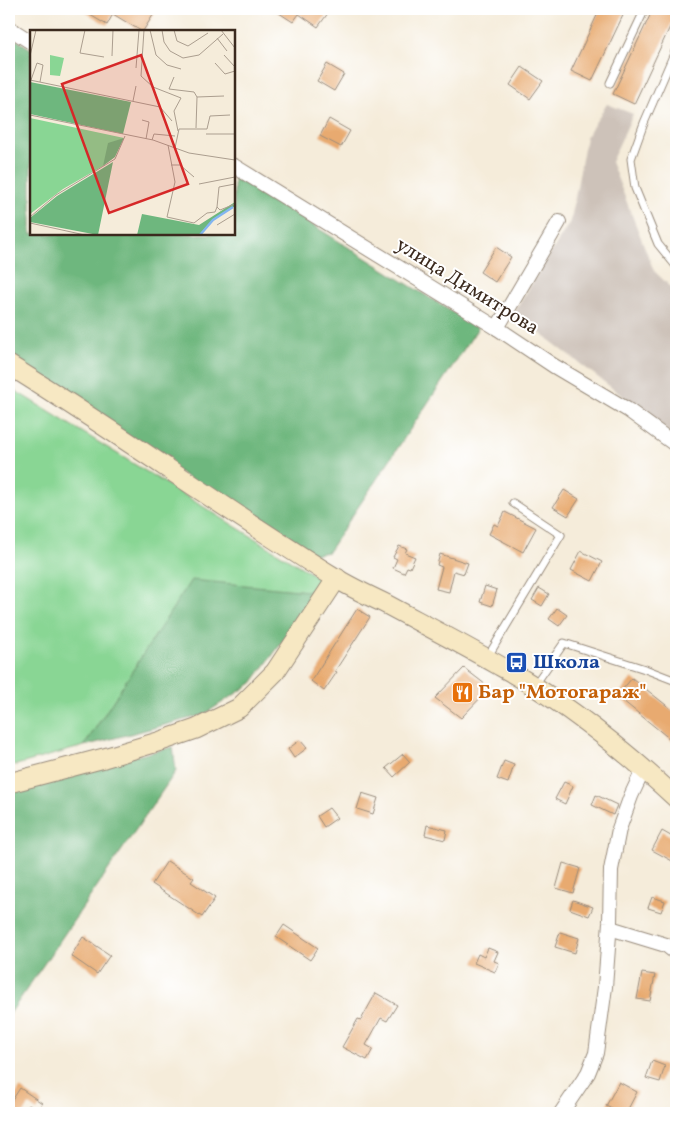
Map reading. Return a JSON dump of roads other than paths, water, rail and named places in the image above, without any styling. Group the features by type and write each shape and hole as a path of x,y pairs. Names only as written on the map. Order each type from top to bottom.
{"main road":[{"path":"9,365 337,578 534,686 644,768 676,798"},
{"path":"9,783 161,741 196,729 239,708 276,672 337,578"}],"street":[{"path":"9,28 30,41"},
{"name":"улица Димитрова","path":"235,167 497,328 554,366 628,410 676,445"},
{"path":"497,328 559,222"},
{"path":"561,1113 588,1073 596,1053 605,987 610,928 611,870 619,829 644,768"},
{"path":"610,928 666,944 676,953"}],"lane":[{"path":"610,83 645,9"},
{"path":"676,49 644,123 632,159 635,188 658,244 676,266"},
{"path":"487,659 561,535 513,503"},
{"path":"534,686 564,643 676,681"}],"place":[{"name":"Школа","path":"517,663"},
{"name":"Бар \"Мотогараж\"","path":"462,693"}]}
